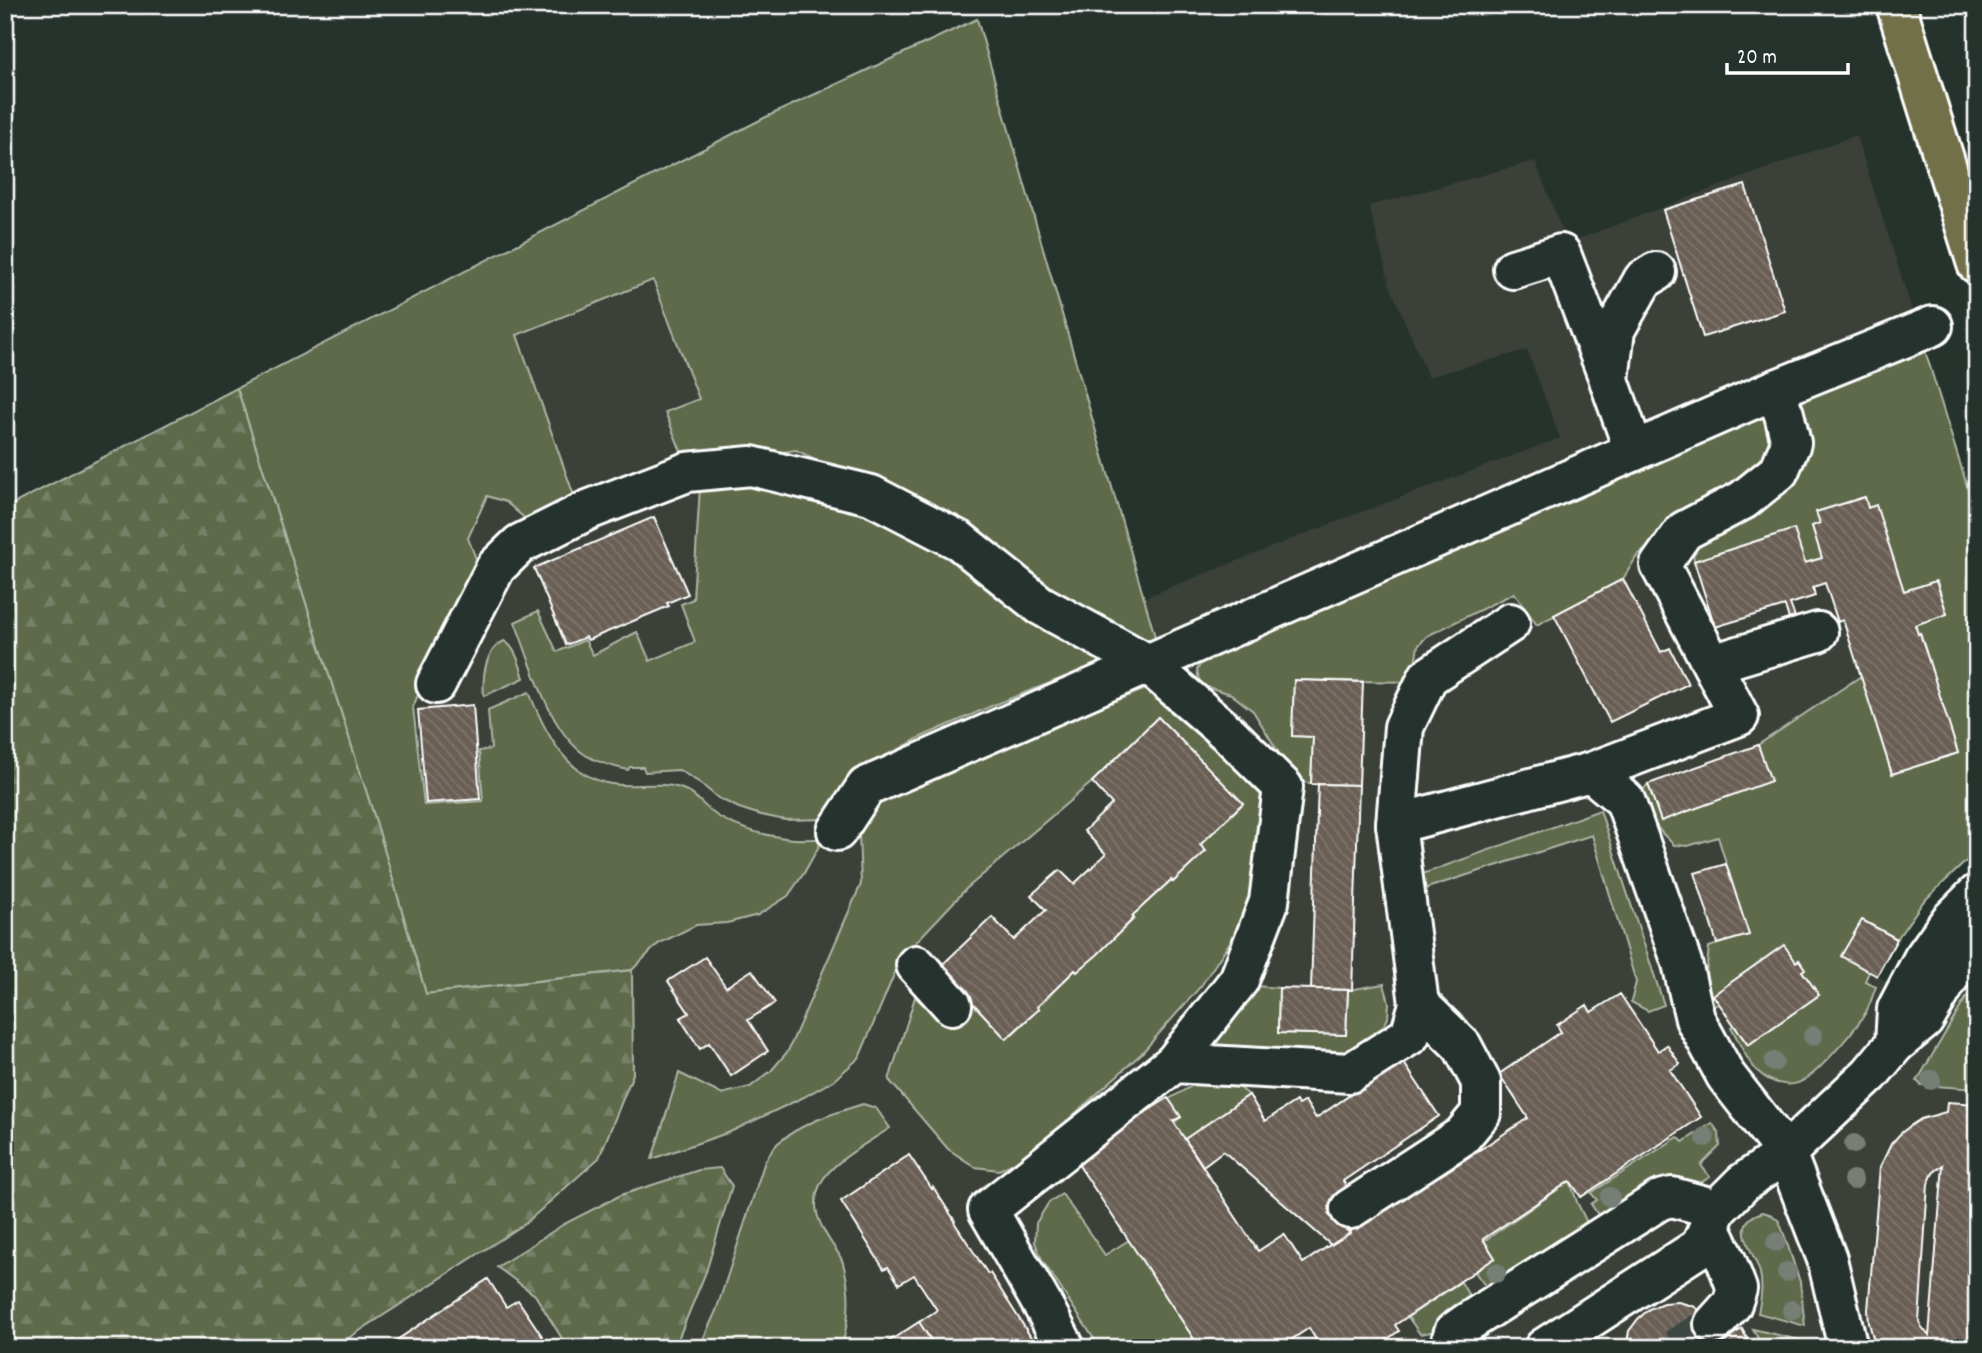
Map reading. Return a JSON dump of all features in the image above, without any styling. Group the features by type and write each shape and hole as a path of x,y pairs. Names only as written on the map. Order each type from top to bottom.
{"main road":[{"path":"1896,5 1977,264"}],"lane":[{"path":"1513,269 1561,254 1634,451"},
{"path":"1609,380 1615,330 1643,280 1656,272"},
{"path":"838,831 866,787 1774,390 1933,326"},
{"path":"1396,824 1591,772 1739,716 1660,565 1684,531 1743,500 1779,471 1791,443 1784,414 1774,390"},
{"path":"436,684 496,567 520,544 588,510 687,471 751,466 871,495 960,541 1040,604 1148,664 1230,735 1283,787 1269,902 1239,980 1174,1063 1061,1166 989,1210 1065,1348"},
{"path":"1174,1063 1350,1073 1410,1035 1419,1004 1396,824 1405,727 1428,677 1510,623"},
{"path":"1712,664 1818,632"},
{"path":"1591,772 1625,800 1682,963 1695,1019 1726,1076 1786,1153 1827,1259 1848,1348"},
{"path":"1895,1044 1897,1009 1923,959 1951,921 1977,894"},
{"path":"1544,1348 1700,1247 1714,1218 1743,1183 1786,1153 1870,1074 1895,1044 1924,1020 1956,964 1977,934"},
{"path":"916,965 952,1005"},
{"path":"1350,1209 1462,1136 1481,1113 1481,1082 1462,1046 1419,1004"},
{"path":"1449,1348 1454,1332 1468,1322 1660,1200 1672,1198 1714,1218 1737,1289 1732,1304 1714,1324"}],"shaded area":[{"path":"977,19 1143,598 1560,438 1527,350 1428,377 1390,286 1369,206 1535,161 1567,243 1856,135 1922,341 1977,851 1923,902 1897,939 1877,976 1917,997 1941,993 1963,1004 1967,996 1977,1001 1977,1348 5,1348 5,1188 426,994 377,825 237,388 766,117"}],"green space":[{"path":"977,19 1156,640 1139,645 1100,629 976,535 796,450 687,466 665,412 699,399 653,280 517,335 578,507 537,529 506,502 487,496 468,538 478,564 461,591 413,707 424,805 483,801 479,751 491,749 488,710 529,692 552,740 574,766 588,776 622,785 673,786 691,794 719,817 742,828 785,838 823,839 788,896 758,915 727,923 696,925 658,944 632,970 426,994 377,825 237,388 766,117"},
{"path":"1922,341 1977,518 1977,851 1923,902 1897,939 1862,920 1842,956 1869,972 1865,981 1876,987 1867,1010 1827,1061 1810,1076 1795,1084 1781,1084 1761,1075 1746,1056 1731,1027 1734,1026 1748,1045 1819,995 1802,971 1804,969 1799,960 1796,962 1784,946 1714,995 1719,1003 1710,1009 1705,984 1709,947 1748,934 1718,837 1688,846 1674,845 1636,799 1648,784 1661,821 1770,781 1758,745 1861,676 1892,774 1958,753 1915,625 1947,614 1937,581 1904,591 1876,506 1868,508 1864,497 1817,512 1820,523 1812,526 1822,558 1805,563 1694,561 1692,541 1759,514 1789,485 1793,395"},
{"path":"237,388 377,825 426,994 632,970 633,1074 599,1158 526,1223 333,1348 5,1348 5,508"},
{"path":"1760,410 1773,427 1770,462 1674,526 1637,556 1623,579 1537,625 1514,593 1427,636 1418,646 1412,682 1294,680 1292,735 1313,737 1311,784 1295,779 1253,711 1231,694 1200,685 1197,670 1207,653"},
{"path":"752,482 868,507 1116,657 996,704 919,738 857,774 826,819 785,820 761,815 718,798 679,770 645,772 643,767 630,767 628,770 587,756 562,731 552,714 515,622 538,611 557,652 585,640 593,655 637,632 650,661 695,642 681,604 693,599 700,487"},
{"path":"504,641 515,652 524,678 484,696 486,664 493,651"},
{"path":"1149,688 1238,764 1261,795 1249,896 1236,933 1201,986 1141,1054 1028,1156 999,1170 975,1167 948,1149 889,1080 915,997 945,1024 971,1002 1007,1039 1075,970 1077,972 1134,919 1132,916 1205,851 1200,845 1243,804 1158,717 1092,782 966,889 901,958 859,1058 834,1080 730,1132 652,1159 679,1073 721,1094 750,1087 771,1071 788,1051 861,884 860,817 877,797 972,756"},
{"path":"1600,810 1664,1005 1648,1011 1631,1002 1636,982 1592,835 1405,895 1414,877"},
{"path":"1384,984 1389,1002 1388,1018 1380,1032 1338,1058 1210,1046 1256,986 1279,988 1278,1033 1346,1035 1348,990"},
{"path":"1967,996 1977,1001 1977,1089 1921,1085 1917,1081"},
{"path":"1204,1079 1230,1080 1249,1095 1185,1139 1174,1123 1181,1117 1169,1099"},
{"path":"863,1104 876,1108 890,1128 832,1169 820,1185 816,1201 820,1223 841,1258 846,1274 848,1306 841,1348 699,1348 716,1311 765,1161 771,1152 787,1136 807,1124"},
{"path":"1712,1123 1719,1133 1720,1146 1701,1165 1710,1177 1697,1185 1602,1221 1591,1204 1597,1200 1591,1193 1678,1137 1683,1142"},
{"path":"720,1168 732,1186 706,1272 679,1337 671,1348 568,1348 535,1295 497,1267 564,1224 621,1195 699,1170"},
{"path":"1570,1181 1590,1229 1491,1294 1475,1272 1495,1258 1484,1241"},
{"path":"1062,1194 1105,1255 1129,1240 1200,1348 1100,1348 1042,1260 1035,1242 1036,1223 1049,1202"},
{"path":"1763,1212 1779,1221 1785,1237 1800,1282 1805,1326 1758,1313 1761,1278 1745,1230 1746,1223 1752,1217"},
{"path":"1461,1282 1473,1303 1443,1330 1420,1334 1408,1317"},
{"path":"1753,1329 1804,1341 1805,1348 1763,1348"}],"building":[{"path":"1745,185 1785,311 1703,337 1663,210"},
{"path":"1865,497 1868,508 1876,505 1904,591 1936,581 1947,614 1915,625 1918,634 1920,633 1958,753 1892,774 1843,620 1838,622 1825,583 1813,587 1815,596 1790,604 1795,617 1789,619 1785,606 1715,627 1694,561 1794,529 1805,563 1822,558 1812,526 1820,523 1816,512"},
{"path":"654,517 688,594 667,603 669,606 588,640 586,637 566,645 534,568"},
{"path":"1623,579 1661,652 1670,648 1688,684 1610,722 1554,615"},
{"path":"1294,680 1363,682 1359,785 1311,784 1313,737 1292,736"},
{"path":"473,705 480,799 426,803 418,710"},
{"path":"1158,717 1243,803 1200,845 1206,851 1132,916 1134,918 1097,955 1077,972 1075,970 1037,1007 1039,1009 1006,1039 940,967 992,917 1014,940 1046,910 1031,895 1060,870 1074,884 1106,854 1084,831 1112,804 1092,782"},
{"path":"1758,745 1771,781 1661,821 1648,784"},
{"path":"1318,784 1359,785 1352,990 1311,989"},
{"path":"1726,864 1749,935 1717,944 1695,873"},
{"path":"1862,920 1897,939 1877,976 1841,956"},
{"path":"1784,945 1796,962 1799,960 1805,969 1802,971 1819,995 1748,1045 1713,995"},
{"path":"705,957 726,987 752,970 775,1003 748,1020 768,1051 731,1076 709,1043 700,1049 680,1018 689,1013 668,981"},
{"path":"1279,988 1348,990 1346,1035 1278,1033"},
{"path":"1620,994 1658,1051 1667,1045 1680,1064 1670,1070 1701,1117 1581,1197 1570,1181 1483,1239 1495,1258 1395,1325 1399,1331 1374,1348 1321,1348 1309,1328 1279,1348 1200,1348 1078,1164 1127,1124 1168,1098 1181,1117 1173,1121 1258,1251 1284,1234 1303,1263 1439,1172 1441,1175 1528,1118 1499,1074 1561,1032 1557,1025 1587,1005 1591,1012"},
{"path":"1402,1060 1439,1116 1343,1181 1353,1196 1328,1214 1350,1233 1331,1245 1223,1151 1203,1166 1185,1139 1249,1095 1265,1121 1296,1101 1298,1105 1305,1101 1316,1118"},
{"path":"1947,1102 1977,1104 1977,1348 1876,1348 1868,1310 1880,1167 1891,1144 1900,1134 1921,1119 1946,1112","holes":["1943,1165 1929,1336 1919,1321 1928,1184 1933,1173"]},
{"path":"909,1155 932,1189 933,1187 1034,1342 1025,1348 936,1348 919,1322 937,1310 914,1275 899,1284 888,1267 884,1269 841,1201"},
{"path":"488,1279 506,1307 518,1300 550,1348 385,1348"},
{"path":"1678,1302 1693,1306 1705,1314 1724,1340 1742,1329 1752,1348 1626,1348 1629,1331 1649,1309 1663,1303"},
{"path":"919,1322 936,1348 879,1348 883,1345"}],"tunnel":[{"path":"1675,1348 1714,1324"}]}
